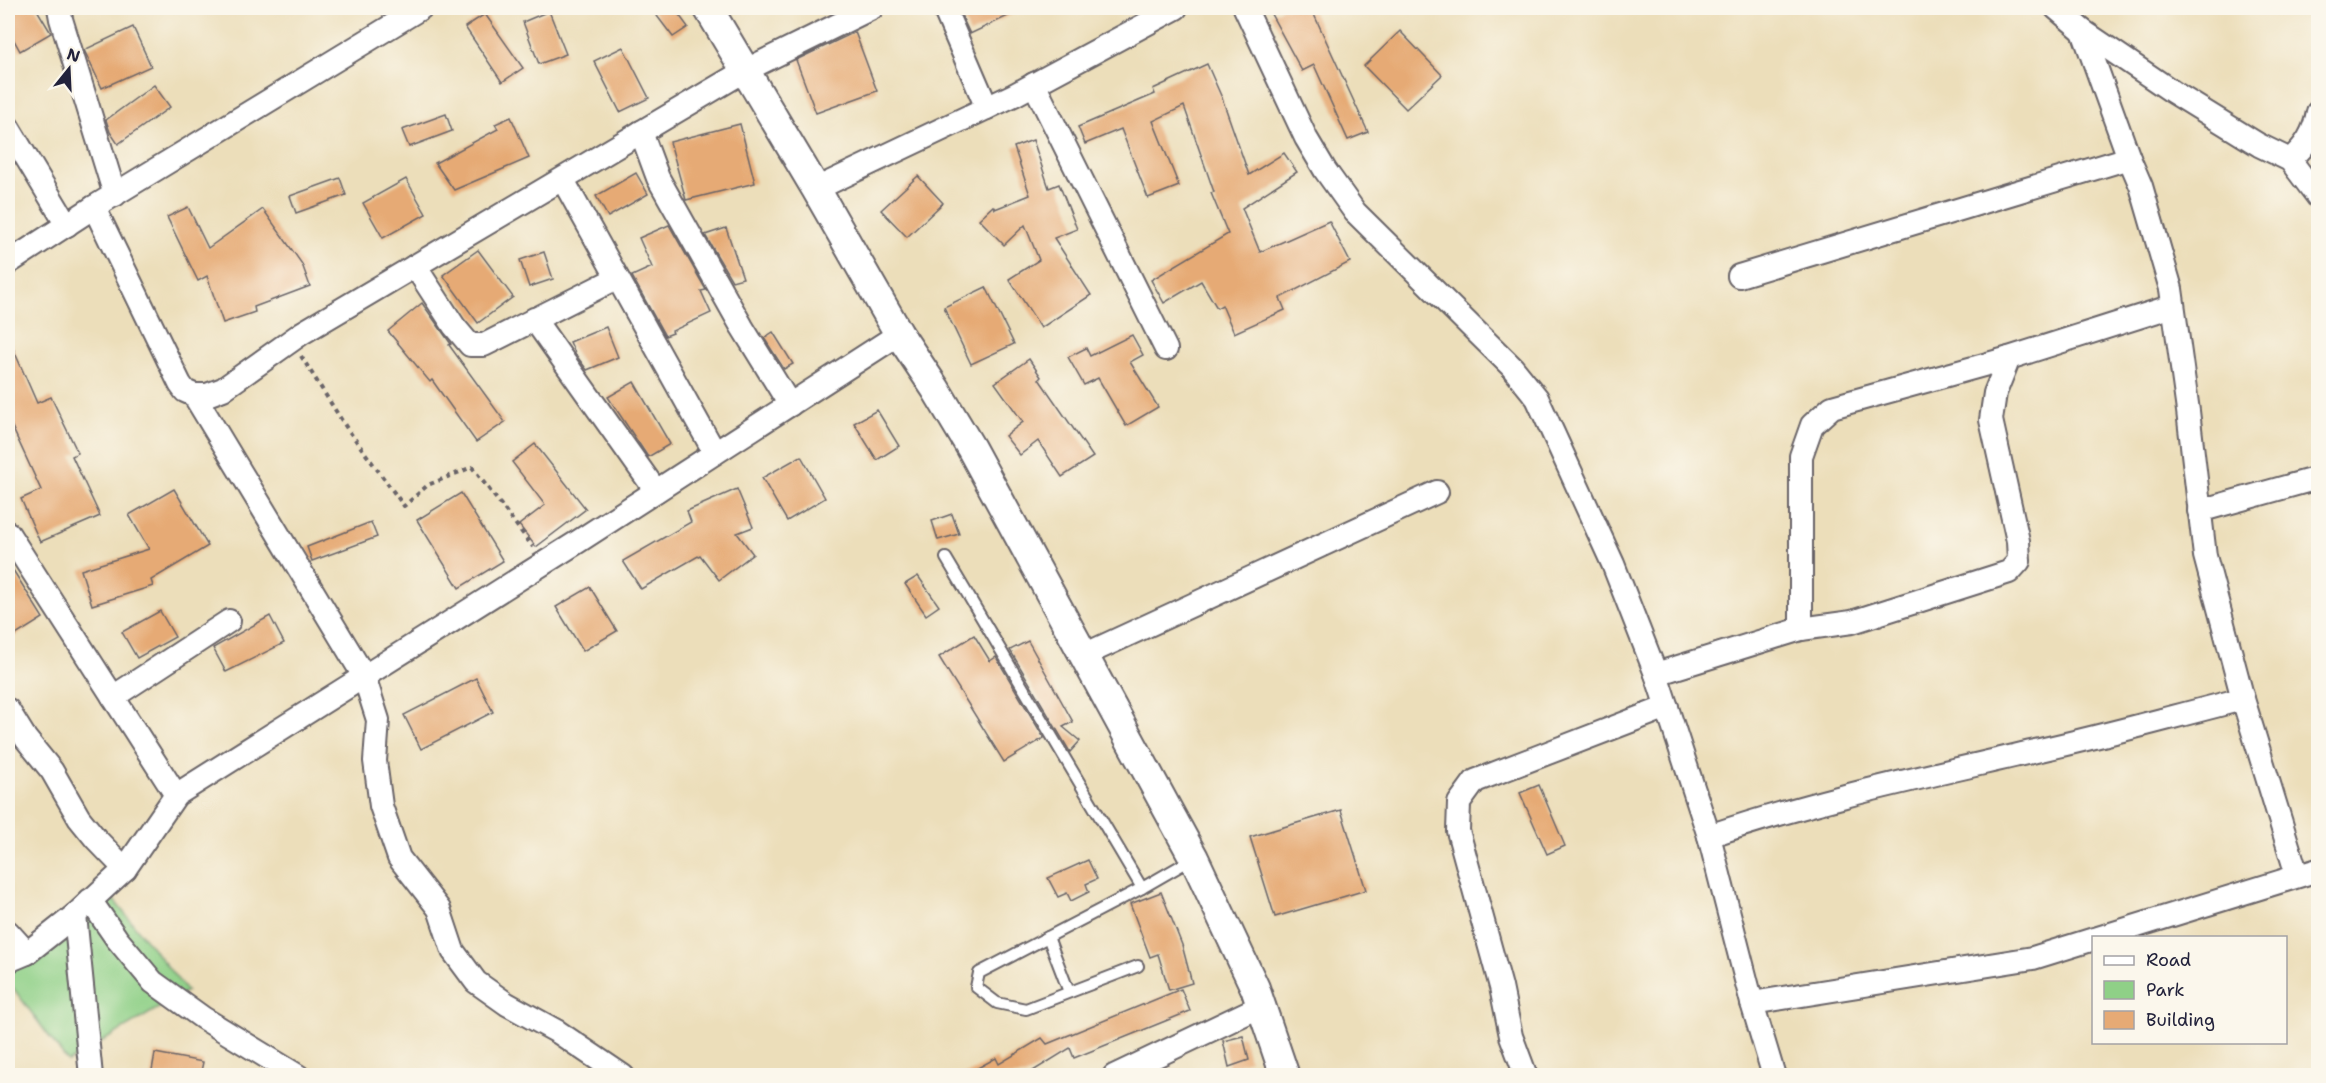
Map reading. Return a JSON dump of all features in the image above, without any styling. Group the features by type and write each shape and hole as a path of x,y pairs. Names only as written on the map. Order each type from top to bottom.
{"street":[{"path":"59,8 115,195"},
{"path":"8,263 94,207 421,8"},
{"path":"708,8 899,334 935,387 971,448 1194,858 1255,988 1285,1076"},
{"path":"94,207 180,384 185,391 194,395 207,395 223,389 291,341 746,70 872,8"},
{"path":"944,8 987,108"},
{"path":"816,189 987,108 1176,8"},
{"path":"1245,8 1306,138 1325,170 1355,212 1512,367 1537,398 1613,564 1656,674 1709,836 1752,1002 1774,1076"},
{"path":"2056,8 2083,31 2173,92 2259,145 2290,160 2319,197"},
{"path":"2083,31 2141,186 2171,289 2205,556 2243,699 2308,873 2104,936"},
{"path":"1034,84 1166,349"},
{"path":"2290,160 2302,149 2314,131 2319,112"},
{"path":"8,127 67,225"},
{"path":"641,132 658,178 742,327 790,405"},
{"path":"1739,276 2129,158"},
{"path":"563,180 715,453"},
{"path":"415,266 454,326 470,345 484,345 618,278"},
{"path":"1801,629 1801,456 1812,425 1832,407 2009,358 2173,306"},
{"path":"534,319 656,491"},
{"path":"8,932 17,957 82,908 125,869 176,795 545,562 899,334"},
{"path":"1656,674 1801,629 1852,622 2009,572 2019,561 2018,541 1991,420 1995,393 2009,358"},
{"path":"194,395 364,676 378,720 375,761 381,806 399,858 439,909 453,951 476,982 499,999 558,1032 623,1076"},
{"path":"2199,511 2319,478"},
{"path":"1084,655 1437,492"},
{"path":"8,533 176,795"},
{"path":"113,698 229,621"},
{"path":"1709,836 1761,818 1874,788 2042,750 2243,699"},
{"path":"1526,1076 1511,1036 1501,987 1458,831 1459,803 1475,781 1667,707"},
{"path":"8,710 52,771 78,818 125,869"},
{"path":"82,908 117,939 153,982 203,1018 288,1073"},
{"path":"82,908 91,1076"},
{"path":"1752,1002 2033,958 2092,940"},
{"path":"1114,1076 1261,1006"}],"lane":[{"path":"946,558 1142,888"},
{"path":"1138,966 1026,1009 997,1003 976,987 979,973 1142,888 1194,858"},
{"path":"1048,937 1069,992"}],"path":[{"path":"291,341 346,427 404,506 428,485 472,468 545,562"}],"green space":[{"path":"109,894 187,991 68,1062 8,981 8,961"}],"building":[{"path":"8,8 36,8 51,33 20,51 8,29"},
{"path":"651,8 674,8 688,27 673,37"},
{"path":"958,8 1025,8 970,34"},
{"path":"1283,8 1311,8 1368,132 1348,140 1314,65 1302,71 1271,14"},
{"path":"549,11 566,54 539,64 523,22"},
{"path":"485,14 523,68 502,82 465,27"},
{"path":"133,27 151,66 102,88 84,50"},
{"path":"1400,31 1442,75 1406,109 1364,66"},
{"path":"855,32 877,91 816,113 796,60"},
{"path":"623,47 649,98 620,112 594,61"},
{"path":"1207,64 1222,98 1249,175 1284,153 1297,172 1242,208 1260,252 1329,221 1350,262 1280,298 1285,310 1234,333 1222,305 1217,308 1201,281 1164,303 1151,280 1228,234 1211,193 1214,192 1184,106 1153,121 1179,186 1148,198 1121,129 1085,144 1078,127 1155,94 1153,89"},
{"path":"154,85 170,107 118,144 106,120"},
{"path":"446,114 452,131 409,147 402,130"},
{"path":"511,117 529,158 454,190 435,163 498,129 495,124"},
{"path":"740,124 755,183 686,200 670,142"},
{"path":"1033,140 1049,188 1059,184 1077,229 1054,238 1091,295 1041,328 1009,279 1039,260 1025,225 1004,245 979,219 993,206 995,209 1030,195 1014,147"},
{"path":"636,173 648,194 608,217 596,196"},
{"path":"918,176 943,203 907,237 881,210"},
{"path":"340,178 346,195 296,213 290,196"},
{"path":"406,179 426,214 383,238 363,203"},
{"path":"188,207 208,248 263,209 302,264 310,286 254,307 255,312 223,323 207,276 198,281 167,217"},
{"path":"669,225 706,290 701,291 711,313 665,336 632,276 652,267 639,238"},
{"path":"726,228 743,278 732,281 705,235"},
{"path":"478,250 513,297 478,323 443,275"},
{"path":"544,252 553,279 529,287 520,260"},
{"path":"986,287 1014,344 971,364 944,307"},
{"path":"422,303 451,344 449,345 505,422 476,442 432,380 430,382 388,331"},
{"path":"606,327 618,357 587,370 570,342"},
{"path":"773,332 793,364 784,369 764,338"},
{"path":"1132,335 1143,355 1130,362 1158,407 1126,426 1098,378 1084,385 1068,357 1086,348 1090,356"},
{"path":"8,337 37,403 51,397 78,453 72,456 100,516 40,542 21,499 41,490 8,418"},
{"path":"1029,359 1041,377 1039,379 1093,457 1062,477 1038,441 1020,455 1005,436 1023,422 995,383"},
{"path":"634,382 670,444 648,457 608,397"},
{"path":"877,410 899,446 877,460 854,423"},
{"path":"535,444 586,509 536,547 519,525 545,505 512,462"},
{"path":"801,456 825,498 787,521 762,478"},
{"path":"174,489 208,546 151,580 153,586 92,605 81,570 149,549 129,515"},
{"path":"737,489 753,527 737,533 753,554 719,580 700,555 641,589 623,561 691,522 687,511"},
{"path":"461,493 503,561 459,588 417,520"},
{"path":"952,514 959,534 938,540 932,521"},
{"path":"371,522 377,537 312,561 307,547"},
{"path":"8,562 43,618 8,640"},
{"path":"918,576 939,606 926,615 905,584"},
{"path":"590,587 617,631 583,651 556,607"},
{"path":"160,611 175,637 137,658 122,632"},
{"path":"270,616 284,643 226,672 213,648"},
{"path":"974,635 990,661 996,657 1044,738 1004,762 939,657"},
{"path":"1028,641 1073,722 1063,727 1080,741 1070,752 1010,650"},
{"path":"476,678 493,712 421,749 404,715"},
{"path":"1539,785 1565,846 1547,854 1520,793"},
{"path":"1341,810 1366,890 1275,917 1250,837"},
{"path":"1088,860 1097,879 1086,884 1089,892 1071,901 1067,893 1058,897 1048,878"},
{"path":"1161,892 1182,945 1192,983 1169,990 1158,954 1150,957 1130,904"},
{"path":"1181,989 1190,1011 1074,1058 1070,1048 1025,1076 963,1076 996,1058 999,1064 1042,1038 1047,1044"},
{"path":"1243,1036 1249,1060 1229,1067 1223,1041"},
{"path":"155,1053 203,1062 200,1076 151,1076"}]}
